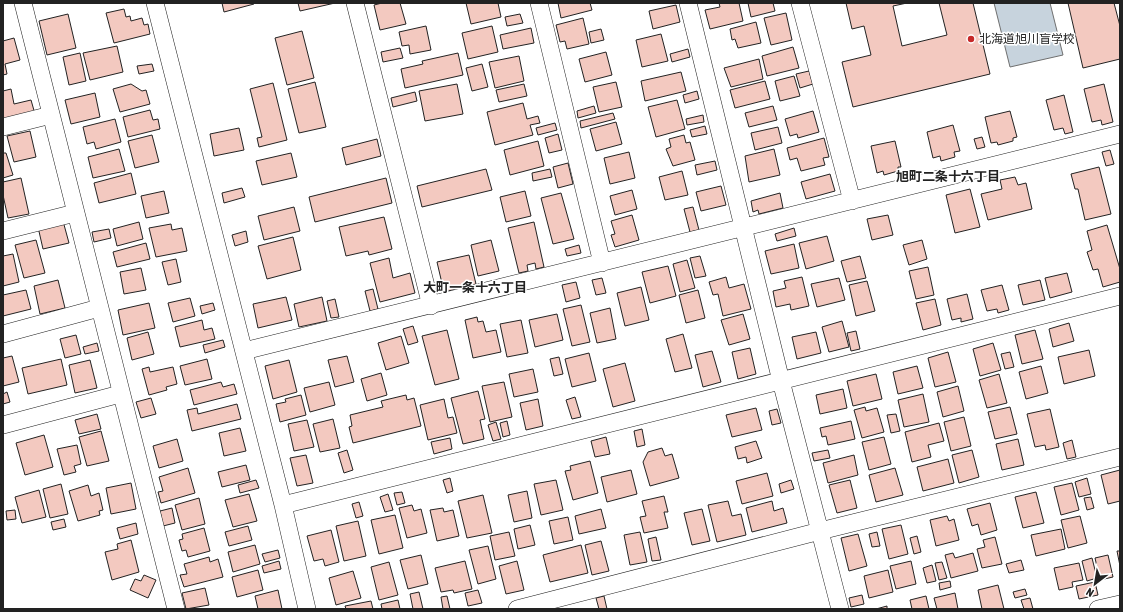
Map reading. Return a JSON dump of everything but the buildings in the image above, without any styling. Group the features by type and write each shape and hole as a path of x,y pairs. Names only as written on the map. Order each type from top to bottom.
{"street":[{"path":"23,3 120,394 176,609"},
{"path":"155,3 283,505 307,609"},
{"path":"355,3 432,306"},
{"path":"539,3 602,263"},
{"path":"688,3 781,381 840,609"},
{"path":"800,3 852,201"},
{"path":"3,127 51,115"},
{"path":"244,352 1120,134"},
{"path":"3,231 75,213"},
{"path":"283,505 1120,296"},
{"path":"3,334 99,308"},
{"path":"3,424 120,394"},
{"path":"517,609 549,605 820,531 1120,457"},
{"path":"1098,609 1120,604"}],"shaded area":[{"path":"994,3 1050,3 1063,55 1010,67"}],"place":[{"name":"北海道旭川盲学校","path":"971,39"}],"district":[{"name":"旭町二条十六丁目","path":"948,176"},
{"name":"大町一条十六丁目","path":"475,287"}]}
